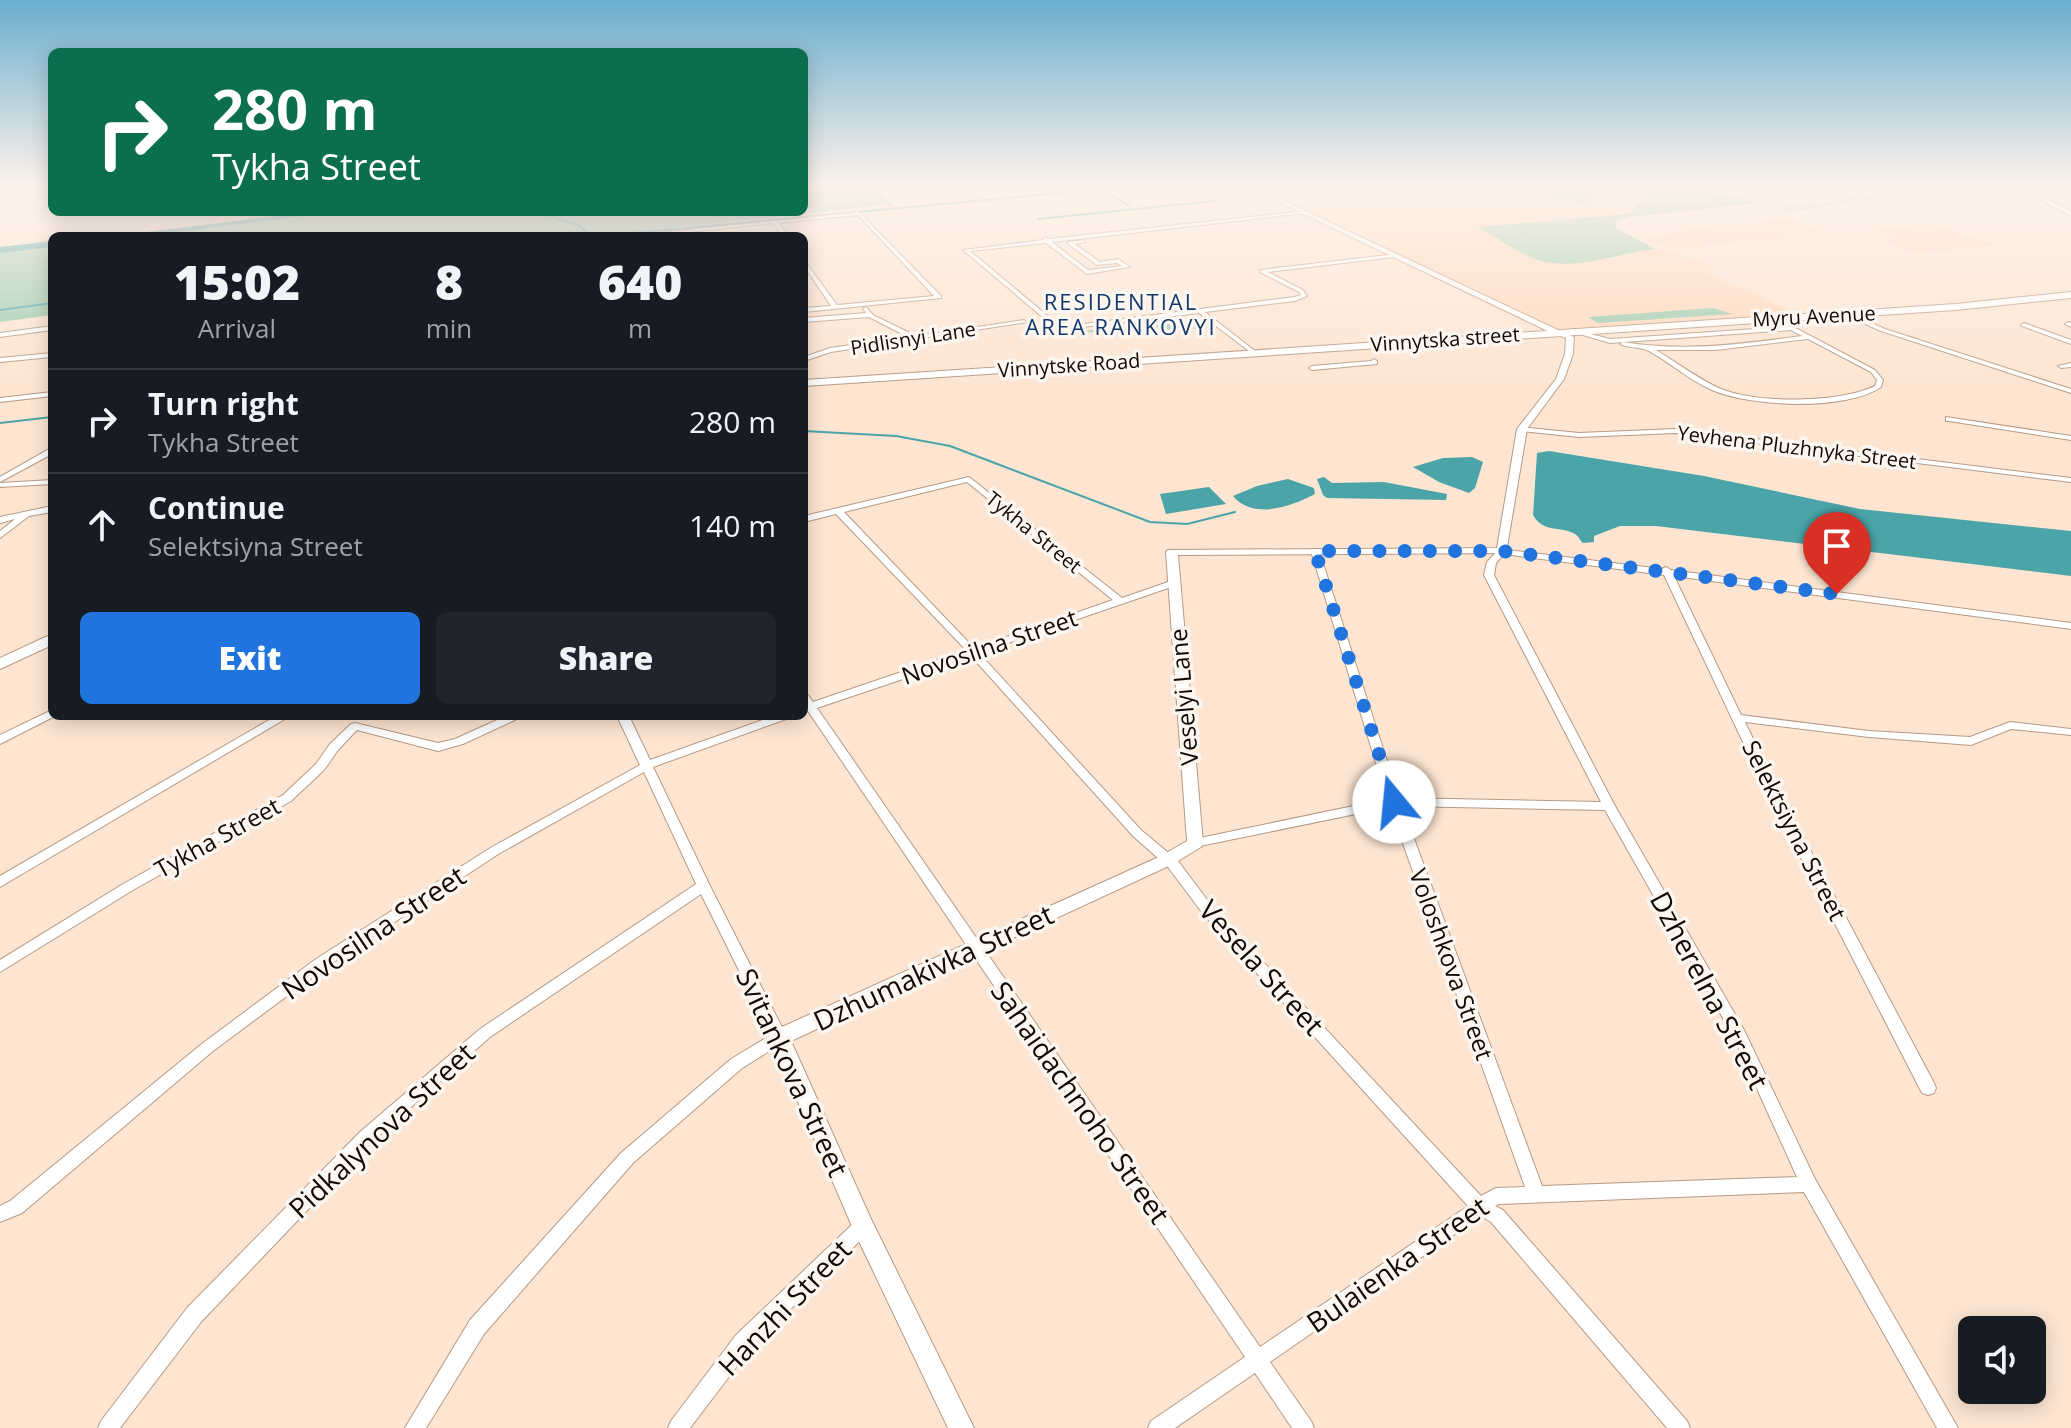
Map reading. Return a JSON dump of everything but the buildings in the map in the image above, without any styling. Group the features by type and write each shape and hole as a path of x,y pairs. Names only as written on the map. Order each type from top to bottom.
{"main road":[{"path":"1391,254 1557,332"},
{"name":"Myru Avenue","path":"1557,332 1989,305 2071,295"},
{"name":"Vinnytska street","path":"1333,347 1557,332"},
{"name":"Vinnytske Road","path":"808,383 1333,347"},
{"path":"0,664 48,641"}],"street":[{"path":"808,310 939,297 898,254"},
{"path":"970,254 1055,327 1065,329 1304,296 1301,291 1262,271 1394,255"},
{"path":"1064,254 1087,272 1127,267 1118,261 1099,264 1085,254"},
{"path":"808,268 835,307"},
{"path":"865,304 869,315"},
{"path":"1201,312 1253,352"},
{"path":"1847,314 1883,330 2071,391"},
{"path":"808,320 869,315 916,338"},
{"path":"1651,350 1707,384 1746,397 1831,399 1864,394 1878,387 1880,380 1873,371 1773,318"},
{"name":"Pidlisnyi Lane","path":"808,358 830,350 1024,322"},
{"path":"2024,325 2071,342"},
{"path":"1607,340 1792,328"},
{"path":"0,335 48,329"},
{"path":"1572,331 1651,350 1708,349 1809,337"},
{"path":"1502,551 1522,429 1529,416 1559,384 1570,348 1570,337 1557,332"},
{"path":"1312,368 1375,363 1361,345"},
{"path":"0,360 48,355"},
{"path":"2061,366 2071,365"},
{"path":"0,400 48,394"},
{"path":"1949,419 2071,438"},
{"name":"Yevhena Pluzhnyka Street","path":"1522,429 1579,435 1676,431 2071,480"},
{"path":"0,482 48,453"},
{"name":"Tykha Street","path":"808,518 969,479 1120,601"},
{"path":"0,482 48,482"},
{"path":"0,520 48,510"},
{"name":"Vesela Street","path":"838,511 972,651 1137,833 1167,860 1209,912 1480,1207 1497,1216 1680,1428"},
{"path":"0,535 26,514"},
{"path":"1315,551 1502,551 1666,570 2071,626"},
{"name":"Veselyi Lane","path":"1195,843 1172,552 1315,551"},
{"name":"Voloshkova Street","path":"1315,551 1394,802 1536,1193"},
{"name":"Dzherelna Street","path":"1502,551 1492,562 1489,575 1609,806 1739,1034 1809,1184 1948,1428"},
{"name":"Selektsiyna Street","path":"1666,570 1766,778 1928,1088"},
{"name":"Novosilna Street","path":"808,704 1174,583"},
{"name":"Sahaidachnoho Street","path":"808,708 1304,1428"},
{"path":"0,740 48,715"},
{"path":"1738,718 1869,734 1971,741 2010,725 2071,732"},
{"path":"0,882 277,720"},
{"name":"Tykha Street","path":"0,967 128,887 287,798 320,767 356,721 438,747 459,742 506,720"},
{"name":"Svitankova Street","path":"625,720 703,886 780,1037 863,1226 961,1428"},
{"name":"Novosilna Street","path":"0,1214 16,1207 208,1047 321,963 496,850 648,765 774,720"},
{"name":"Dzhumakivka Street","path":"415,1428 477,1327 627,1158 736,1064 780,1037 1167,860 1195,843 1394,802 1609,806"},
{"name":"Pidkalynova Street","path":"108,1428 194,1315 366,1137 485,1033 703,886"},
{"name":"Bulaienka Street","path":"1158,1428 1496,1196 1809,1184"},
{"name":"Hanzhi Street","path":"678,1428 743,1342 863,1226"}],"shaded area":[{"path":"1395,254 1585,254 1611,260 1620,254 1679,254 1714,267 1708,273 1801,316 1558,330"}],"green space":[{"path":"0,254 48,254 48,316 0,322"},
{"path":"1523,254 1631,254 1559,264"},
{"path":"1713,308 1732,314 1598,323 1588,317"},
{"path":"1204,321 1217,328 1065,333 1067,332"}],"water":[{"path":"1549,451 1704,476 1860,509 2071,531 2071,576 1656,526 1620,526 1594,536 1594,542 1583,543 1569,531 1542,525 1533,515 1537,453"},
{"path":"1472,457 1483,462 1475,488 1469,493 1439,482 1413,467 1443,458"},
{"path":"1324,477 1332,483 1384,482 1447,494 1446,500 1327,498 1317,479"},
{"path":"1288,479 1314,488 1315,494 1272,509 1251,508 1233,496 1257,486"},
{"path":"1209,487 1226,504 1166,514 1160,494"}],"waterway":[{"path":"0,310 48,304"},
{"path":"0,423 48,417"},
{"path":"808,431 896,436 950,446 1150,522 1187,524 1235,512"}],"district":[{"name":"RESIDENTIAL AREA RANKOVYI","path":"1121,314"}],"route":[{"path":"1394,802 1315,551 1502,551 1837,594"}]}
